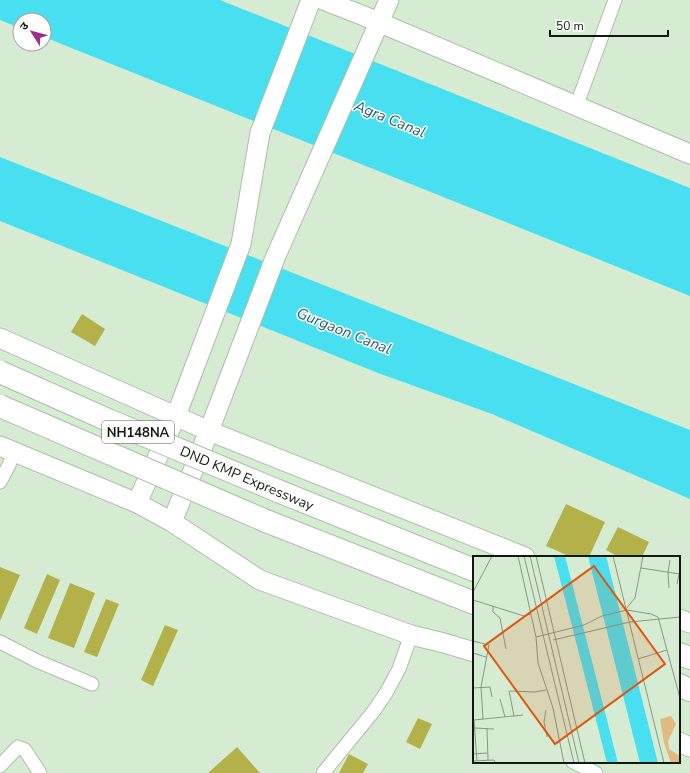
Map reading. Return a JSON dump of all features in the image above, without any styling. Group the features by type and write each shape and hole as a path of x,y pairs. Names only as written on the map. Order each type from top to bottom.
{"highway":[{"name":"DND KMP Expressway","path":"0,372 108,420 278,491 473,570"},
{"name":"NH148NA","path":"0,406 266,521 473,603"},
{"path":"680,654 690,658"},
{"path":"680,685 690,690"}],"street":[{"path":"137,504 176,416 208,327 241,244 260,133 312,0"},
{"path":"323,0 690,154"},
{"path":"172,522 209,431 275,258 389,0"},
{"path":"576,107 615,0"},
{"path":"0,338 209,431 522,556"},
{"path":"7,449 137,504 172,522 260,580 411,635 473,652"},
{"path":"0,482 9,465 7,449"},
{"path":"680,619 690,623"},
{"path":"323,773 373,712 386,693 399,669 411,635"},
{"path":"0,642 37,661 92,684"},
{"path":"680,742 690,747"},
{"path":"0,766 18,747 25,750 40,773"},
{"path":"575,763 596,773"}],"water":[{"name":"Agra Canal","path":"0,0 220,0 690,188 690,296 52,40 52,12 12,12 12,25 0,20"},
{"name":"Gurgaon Canal","path":"0,157 690,430 690,499 492,414 378,373 0,221"}],"building":[{"path":"82,314 105,329 95,346 71,332"},
{"path":"566,504 605,522 589,556 569,556 546,546"},
{"path":"618,527 649,542 642,556 617,556 606,550"},
{"path":"0,567 20,575 0,621"},
{"path":"47,574 60,580 37,634 24,628"},
{"path":"70,583 95,593 74,648 48,638"},
{"path":"106,599 119,604 97,657 84,652"},
{"path":"165,625 178,630 153,686 141,680"},
{"path":"418,718 432,724 420,749 406,742"},
{"path":"237,747 260,773 208,773"},
{"path":"349,754 368,764 363,773 339,773"}]}
